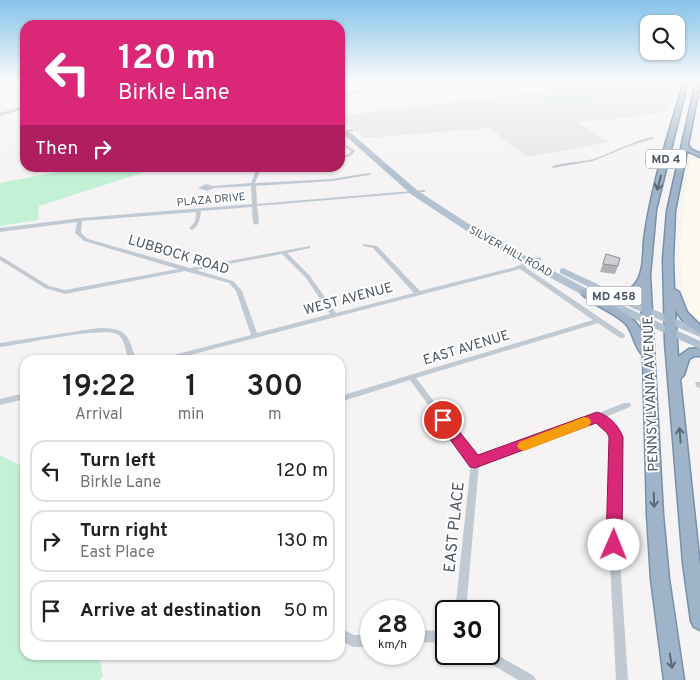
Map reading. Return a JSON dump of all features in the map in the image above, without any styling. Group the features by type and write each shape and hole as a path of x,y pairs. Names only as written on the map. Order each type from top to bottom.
{"highway":[{"name":"PENNSYLVANIA AVENUE","path":"674,680 657,545 645,274 652,210 678,113"},
{"name":"PENNSYLVANIA AVENUE","path":"692,113 669,226 668,275 670,326 691,563 700,621"},
{"path":"685,145 689,151 700,155"},
{"path":"682,158 700,155"},
{"path":"602,291 620,294 634,292 639,288 645,274"},
{"path":"668,275 676,305 700,332"},
{"path":"585,292 628,320 638,333 648,360"},
{"path":"675,384 682,359 687,354 700,352"}],"main road":[{"name":"SILVER HILL ROAD","path":"345,132 420,192 482,228 530,263 585,292 670,326 700,345"},
{"name":"SILVER HILL ROAD","path":"530,263 602,291 647,316"},
{"name":"SILVER HILL ROAD","path":"670,326 700,332"}],"street":[{"path":"553,167 596,159 604,154 620,150 632,142 652,138"},
{"path":"345,146 352,151 350,156 345,157"},
{"path":"256,172 253,185 256,223"},
{"path":"213,187 369,174"},
{"name":"PLAZA DRIVE","path":"0,230 80,220 420,192"},
{"path":"192,228 197,222 199,210"},
{"name":"LUBBOCK ROAD","path":"80,220 78,232 83,239 187,270 226,279 234,284 239,291 255,336"},
{"path":"364,245 375,247 418,293"},
{"path":"0,258 47,288 64,292 308,247"},
{"path":"283,252 308,277 334,315"},
{"path":"530,263 599,320 622,336"},
{"name":"WEST AVENUE","path":"181,355 530,263"},
{"name":"EAST AVENUE","path":"345,397 599,320"},
{"path":"0,345 18,344 89,330 111,330 118,332 126,340 130,355"},
{"path":"411,377 475,462 627,405"},
{"path":"0,402 20,397"},
{"path":"597,417 611,428 616,437 614,545 622,680"},
{"name":"EAST PLACE","path":"461,600 475,462"},
{"path":"345,637 353,641 360,641"},
{"path":"500,663 530,680"}],"shaded area":[{"path":"366,113 657,113 625,118 576,122 609,142 528,157 489,128 365,138 345,124 345,115"},
{"path":"700,158 700,324 684,306 680,248 685,192 691,160"}],"green space":[{"path":"56,172 145,172 39,206 38,220 0,226 0,183"},
{"path":"0,455 20,465 20,660 100,660 103,676 100,680 0,680"}],"building":[{"path":"606,254 620,258 618,266 603,264"}],"slow traffic":[{"path":"524,446 584,422"}],"route":[{"path":"443,420 475,462 486,460 597,417 605,422 613,430 616,437 614,545"}]}
